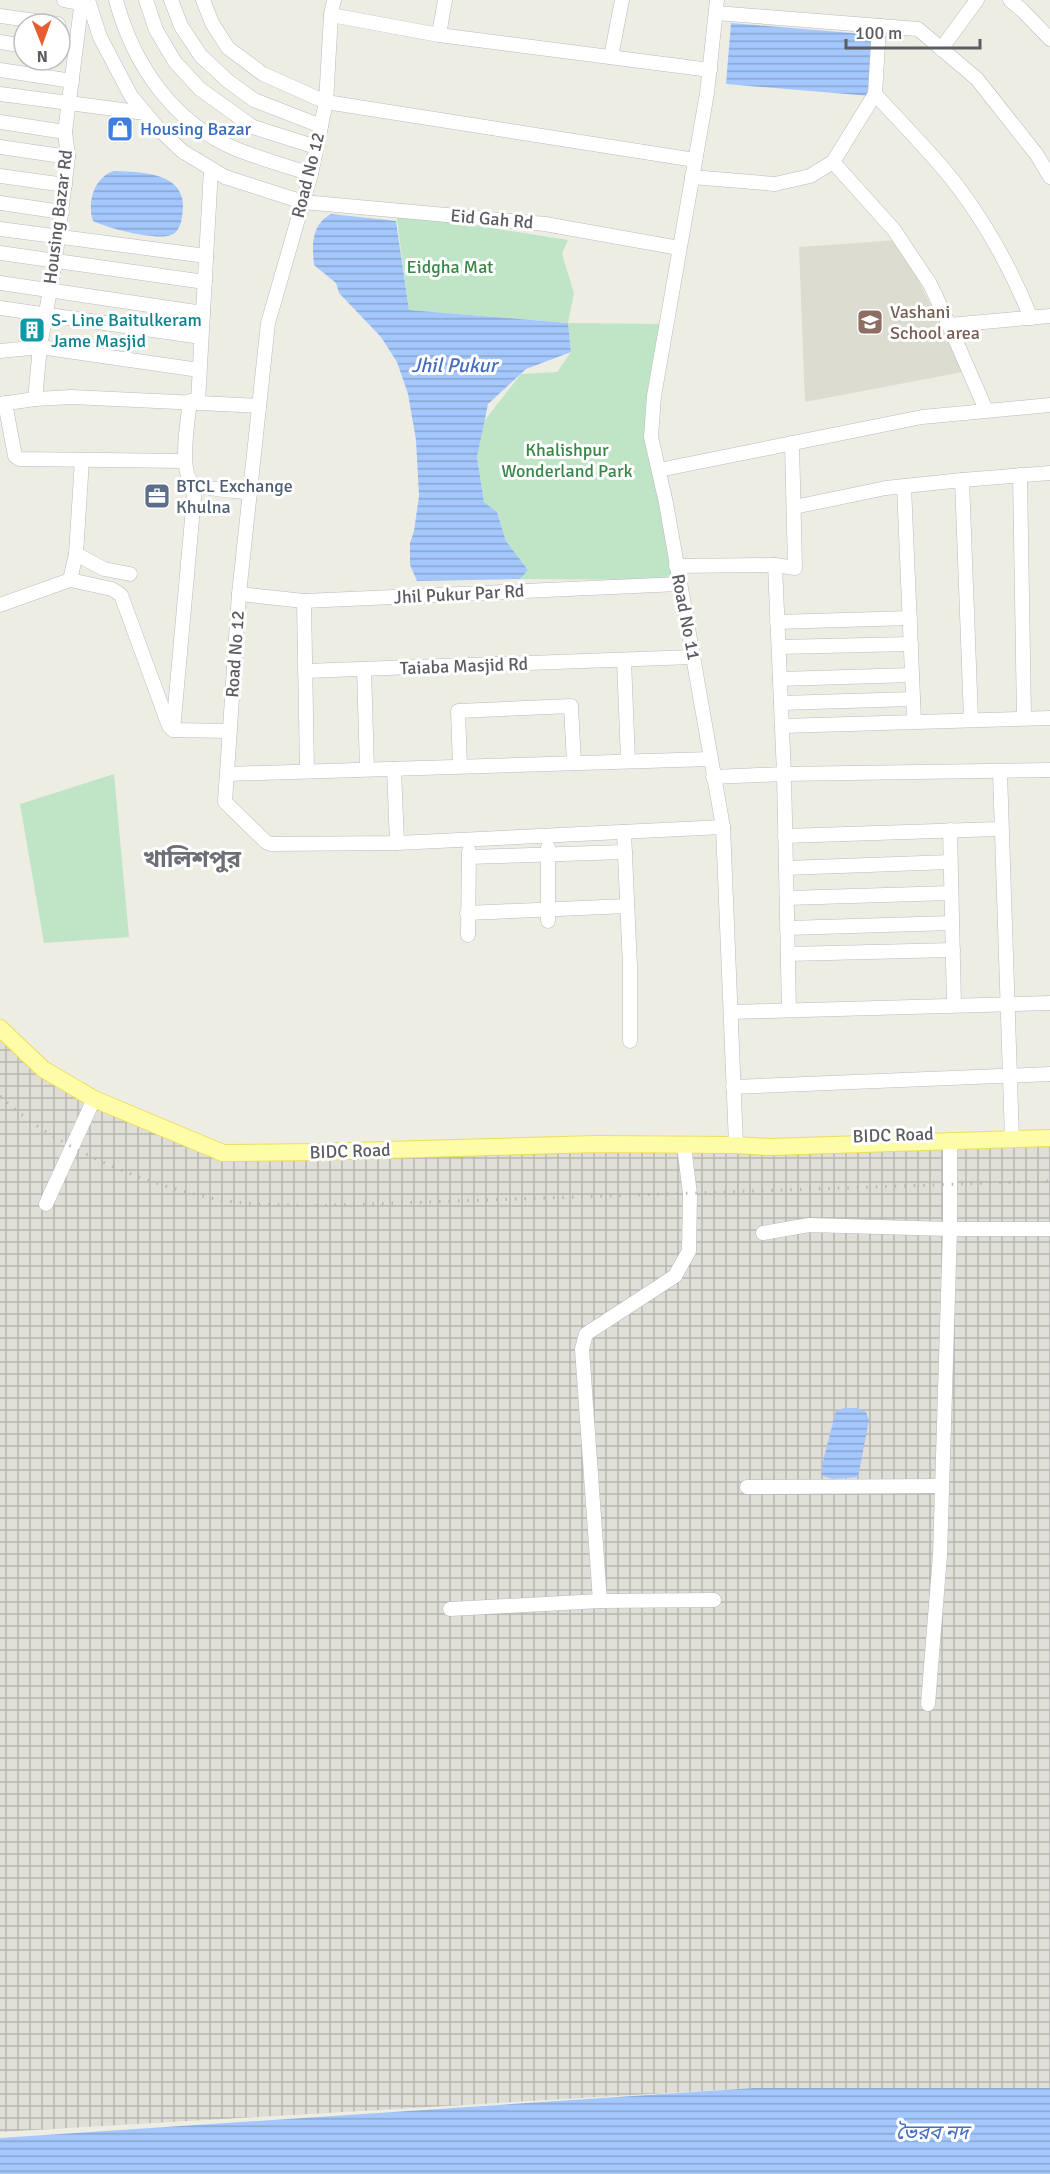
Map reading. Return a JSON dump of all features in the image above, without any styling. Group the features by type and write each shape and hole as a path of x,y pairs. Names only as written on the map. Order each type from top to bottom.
{"main road":[{"name":"BIDC Road","path":"0,1028 43,1069 94,1099 224,1153 303,1153 596,1144 684,1146 736,1144 768,1139 1012,1135 1050,1138"},
{"name":"BIDC Road","path":"736,1144 770,1147 950,1140 1050,1130"}],"street":[{"path":"64,0 84,1"},
{"path":"116,0 128,38 146,72 186,117 201,129 236,149 311,174"},
{"path":"146,0 156,30 175,62 200,89 253,128 316,147"},
{"path":"171,0 181,26 201,56 228,81 254,100 321,126"},
{"path":"203,0 212,23 228,48 263,74 326,102 695,160"},
{"name":"Road No 12","path":"334,0 331,15 326,102 311,174 268,323 239,594 225,802 266,842 272,844 396,843 723,827"},
{"path":"439,35 445,0"},
{"path":"611,57 622,0"},
{"path":"941,49 977,0"},
{"path":"1010,0 1050,39"},
{"name":"Housing Bazar Rd","path":"35,399 40,347 62,212 68,157 65,132 78,27 84,1"},
{"name":"Eid Gah Rd","path":"84,1 111,62 131,96 182,150 225,177 303,202 545,224 679,248"},
{"path":"717,6 918,29 977,79 1037,155 1050,177"},
{"name":"Road No 11","path":"717,6 707,93 654,396 651,436 723,827 736,1144"},
{"path":"331,15 439,35 710,70"},
{"path":"72,26 78,27"},
{"path":"692,177 775,184 810,176 833,162 876,94 879,26"},
{"path":"0,70 72,81"},
{"path":"0,94 145,113"},
{"path":"876,94 957,185 1016,280 1031,318"},
{"path":"0,122 65,132"},
{"path":"0,147 68,157"},
{"path":"833,162 894,230 930,285 986,410"},
{"path":"212,169 200,370 185,461 188,479 195,486 250,493"},
{"path":"0,176 65,185"},
{"path":"0,203 62,212"},
{"path":"0,229 206,256"},
{"path":"0,253 205,282"},
{"path":"0,283 203,313"},
{"path":"0,308 201,338"},
{"path":"949,325 1050,316"},
{"path":"0,351 40,347 200,370"},
{"path":"185,461 19,459 15,456 3,404 72,397 259,406"},
{"path":"659,470 922,417 1050,405"},
{"path":"676,566 775,565 795,567 792,443"},
{"path":"70,580 76,554 82,460"},
{"path":"794,507 904,486 1050,473"},
{"path":"1020,475 1024,718"},
{"path":"962,480 971,719"},
{"path":"172,730 195,486"},
{"path":"904,486 914,721"},
{"path":"76,554 104,568 130,574"},
{"path":"775,565 786,836 789,1010"},
{"path":"0,605 70,580 112,589 121,595 168,726 172,730 230,731"},
{"name":"Jhil Pukur Par Rd","path":"239,594 304,601 679,584"},
{"path":"304,601 307,771"},
{"path":"777,622 910,618"},
{"path":"778,647 911,644"},
{"name":"Taiaba Masjid Rd","path":"305,671 693,657"},
{"path":"624,660 628,761"},
{"path":"364,669 367,770"},
{"path":"780,679 912,675"},
{"path":"781,704 913,699"},
{"path":"460,766 458,711 572,706 574,763"},
{"path":"782,726 1050,718"},
{"path":"227,774 711,759"},
{"path":"394,769 396,843"},
{"path":"713,777 1050,770"},
{"path":"1000,772 1012,1135"},
{"path":"786,836 998,829"},
{"path":"950,830 954,1005"},
{"path":"624,832 630,1041"},
{"path":"548,836 548,915"},
{"path":"468,936 469,840"},
{"path":"469,857 625,852"},
{"path":"786,868 950,862"},
{"path":"787,898 951,893"},
{"path":"467,913 548,915 627,906"},
{"path":"787,928 952,923"},
{"path":"788,954 953,950"},
{"path":"732,1012 1050,1003"},
{"path":"733,1087 1050,1074"},
{"path":"45,1204 94,1099"},
{"path":"928,1704 940,1555 950,1229 950,1140"},
{"path":"600,1601 582,1349 586,1334 675,1276 689,1251 690,1194 684,1146"},
{"path":"763,1233 810,1225 1050,1229"},
{"path":"747,1487 942,1486"},
{"path":"450,1609 600,1601 714,1600"}],"shaded area":[{"name":"Vashani School area","path":"899,240 963,372 805,402 799,247"},
{"path":"0,1038 32,1069 226,1157 1050,1138 1050,2088 754,2088 0,2132"}],"green space":[{"name":"Eidgha Mat","path":"396,213 568,240 562,254 574,293 568,323 409,310"},
{"name":"Khalishpur Wonderland Park","path":"568,323 666,324 651,437 678,580 520,579 528,570 506,541 497,512 484,502 477,457 484,421 521,374 557,372 571,352"},
{"path":"114,774 129,937 44,943 20,804"}],"water":[{"path":"731,23 876,35 871,96 726,84"},
{"path":"114,171 152,174 173,183 180,191 183,202 181,222 176,232 164,236 143,235 93,221 91,206 94,191 101,179"},
{"name":"Jhil Pukur","path":"331,214 396,221 409,310 568,323 571,352 526,369 488,404 477,457 484,502 497,512 506,541 528,570 520,579 417,581 410,565 410,543 419,496 416,440 408,394 397,362 381,337 339,293 336,283 314,265 313,243 316,230"},
{"path":"844,1408 857,1408 866,1412 869,1420 858,1477 832,1479 821,1475 824,1457 836,1411"},
{"name":"ভৈরব নদ","path":"754,2088 1050,2088 1050,2174 0,2174 0,2138"}],"railway":[{"path":"0,1096 47,1132 103,1162 133,1175 192,1194 242,1203 307,1206 1050,1181"}],"place":[{"name":"Housing Bazar","path":"120,129"},
{"name":"Vashani School area","path":"870,322"},
{"name":"S- Line Baitulkeram Jame Masjid","path":"32,330"},
{"name":"BTCL Exchange Khulna","path":"157,496"}],"district":[{"name":"খালিশপুর","path":"192,859"}]}
